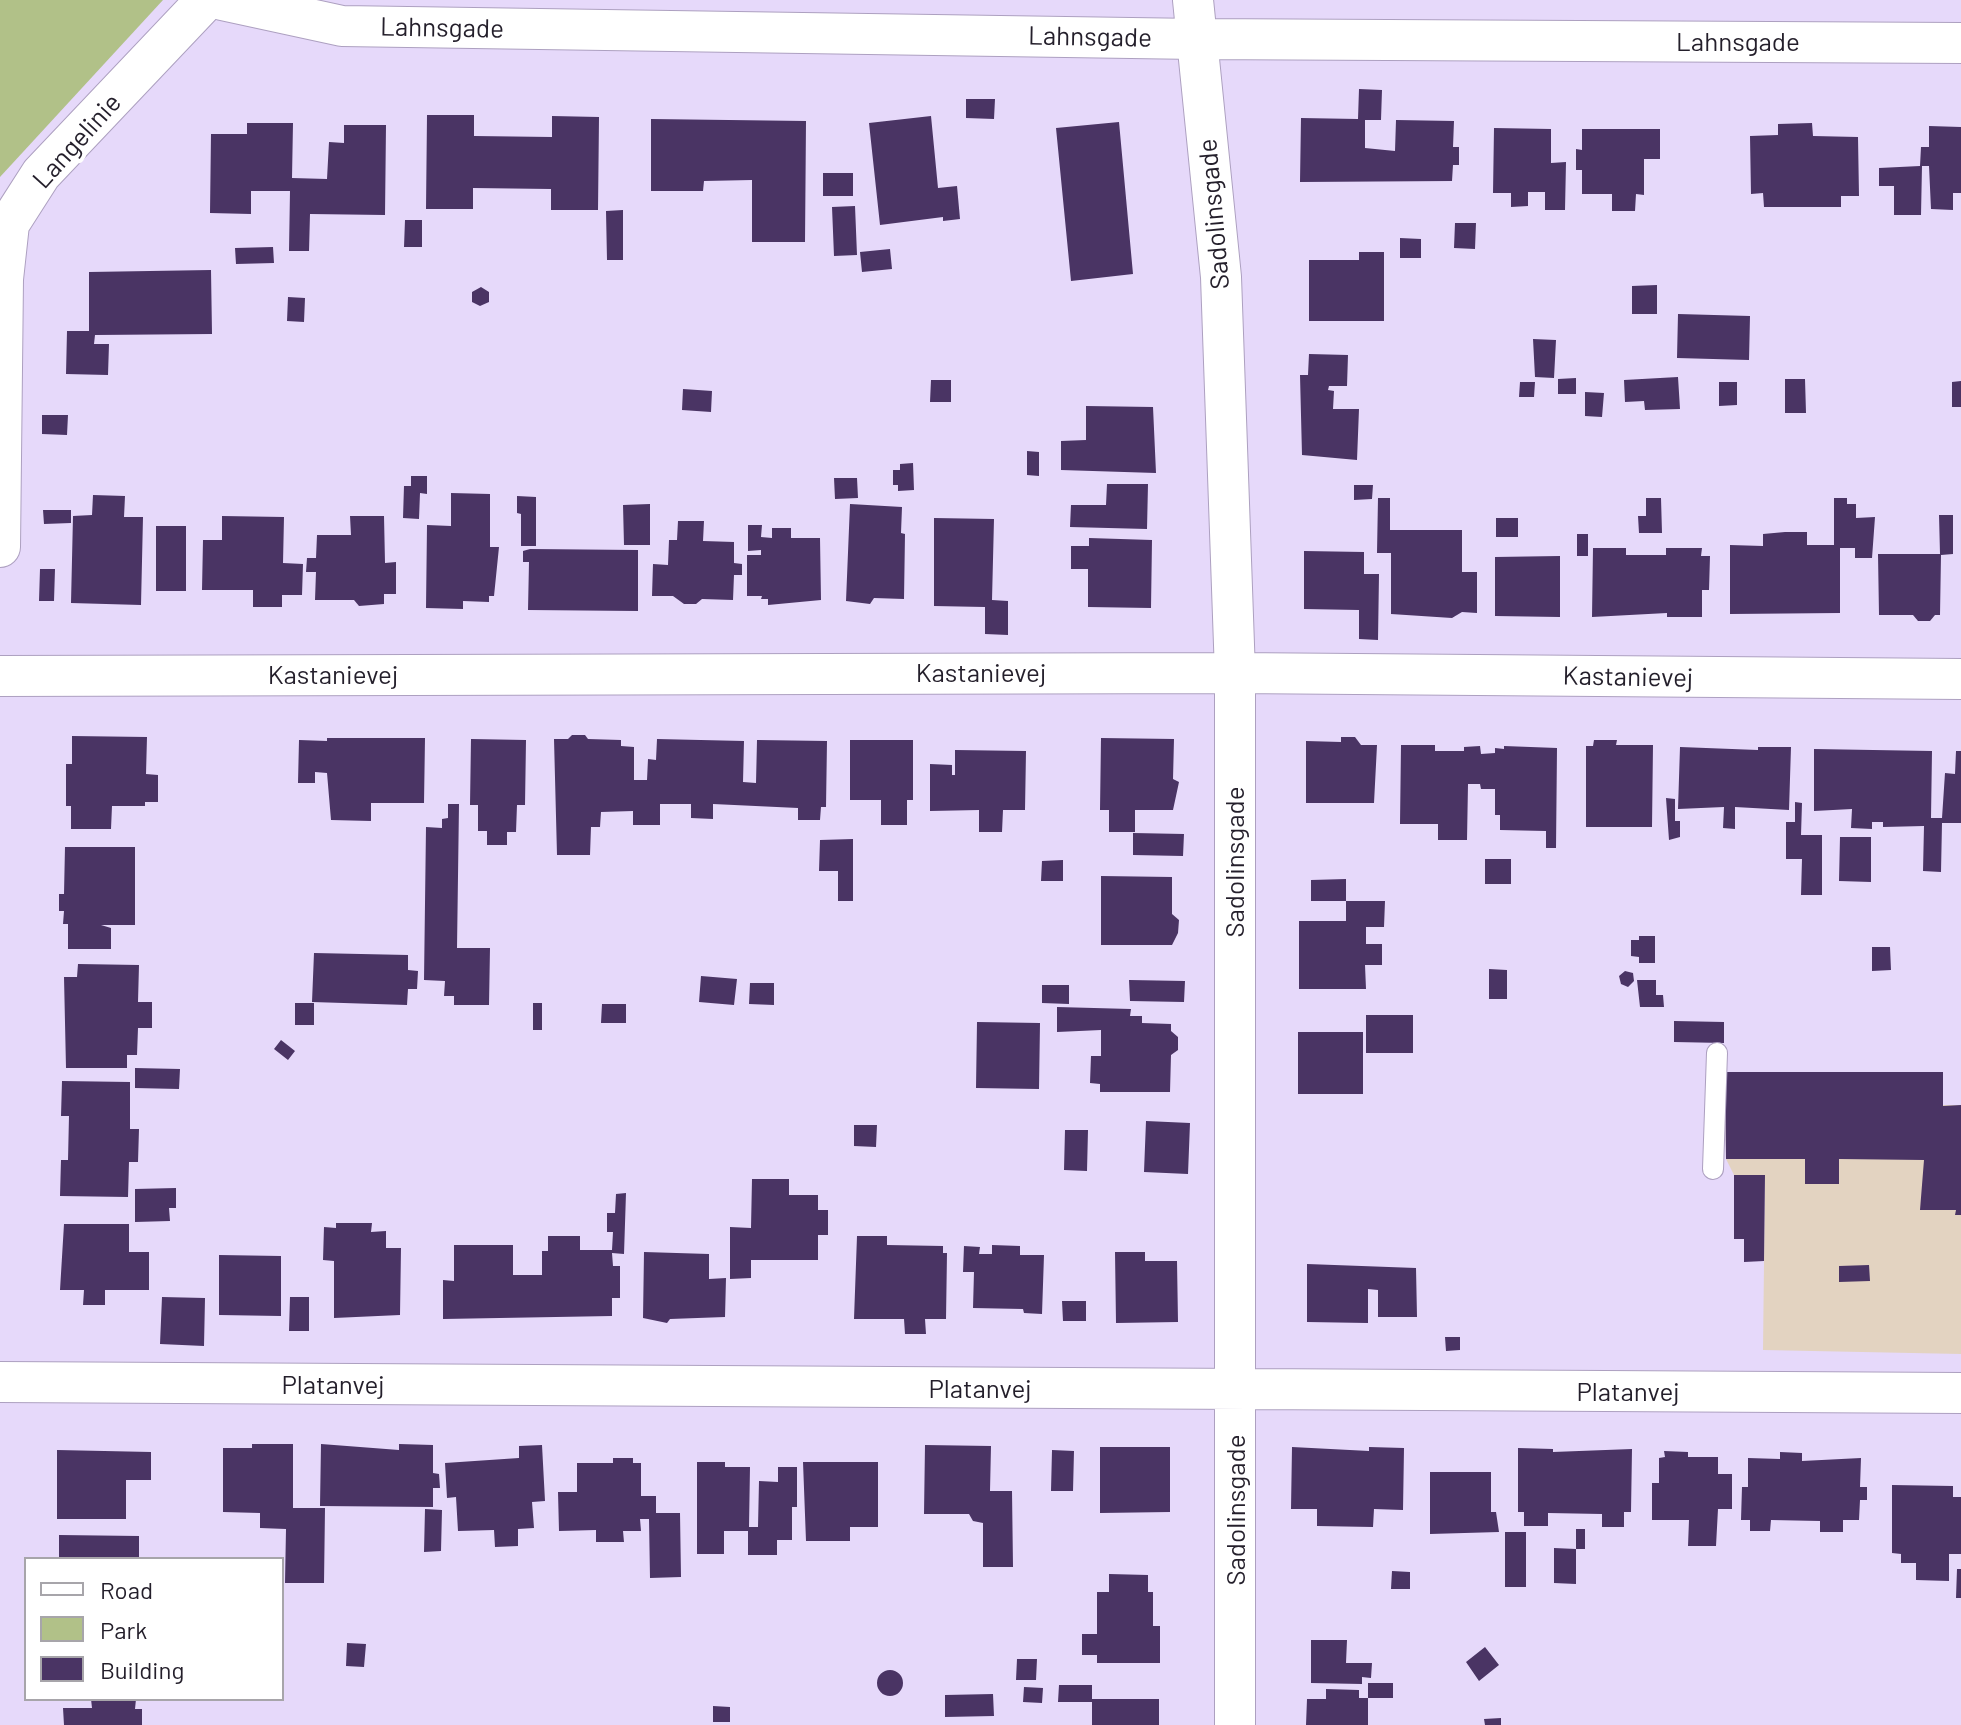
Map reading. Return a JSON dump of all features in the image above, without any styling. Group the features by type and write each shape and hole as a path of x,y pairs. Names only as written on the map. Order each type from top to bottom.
{"street":[{"name":"Langelinie","path":"0,547 3,279 9,224 41,174 206,0"},
{"name":"Lahnsgade","path":"222,0 342,26 1195,19 1961,43"},
{"name":"Sadolinsgade","path":"1195,19 1221,277 1235,673 1235,1725"},
{"name":"Kastanievej","path":"0,676 1235,673 1961,679"},
{"name":"Platanvej","path":"0,1382 1961,1393"}],"lane":[{"path":"1713,1169 1717,1053"}],"shaded area":[{"path":"1725,1072 1943,1072 1943,1105 1961,1105 1961,1354 1763,1350 1765,1176 1734,1175 1726,1159"}],"green space":[{"path":"0,0 163,0 0,177"}],"building":[{"path":"1359,89 1382,90 1381,120 1365,120 1365,148 1395,151 1396,120 1454,121 1453,147 1459,147 1459,165 1453,165 1452,181 1300,182 1301,118 1358,119"},
{"path":"966,99 995,99 994,119 966,118"},
{"path":"427,115 474,115 474,136 552,137 552,116 599,117 598,210 551,210 551,189 473,188 473,209 426,209"},
{"path":"931,116 938,188 957,186 960,219 943,221 943,217 880,225 869,123"},
{"path":"651,119 806,121 805,242 752,242 752,180 704,181 703,191 651,191"},
{"path":"1119,122 1133,274 1071,281 1056,128"},
{"path":"247,123 293,123 292,178 327,179 329,142 344,143 344,125 386,125 385,215 310,214 309,251 289,251 290,191 251,191 251,214 210,213 211,134 247,134"},
{"path":"1812,123 1813,136 1858,137 1859,196 1841,196 1841,207 1764,207 1763,193 1751,194 1750,136 1778,135 1778,124"},
{"path":"1929,126 1961,127 1961,193 1953,193 1953,210 1931,209 1929,166 1922,166 1921,215 1894,215 1894,186 1879,186 1879,168 1920,166 1921,147 1929,147"},
{"path":"1494,128 1551,129 1551,163 1566,162 1565,210 1545,210 1545,192 1528,192 1528,206 1511,207 1511,193 1493,193"},
{"path":"1582,129 1660,129 1660,159 1644,159 1644,195 1636,194 1635,211 1612,211 1612,194 1582,194 1582,170 1576,170 1576,149 1582,150"},
{"path":"823,173 853,173 853,196 823,196"},
{"path":"855,206 857,255 834,256 832,207"},
{"path":"623,210 623,260 607,260 606,211"},
{"path":"405,220 422,220 422,247 404,247"},
{"path":"1455,223 1476,223 1475,249 1454,248"},
{"path":"1400,238 1421,239 1421,258 1400,258"},
{"path":"273,247 274,263 236,264 235,248"},
{"path":"890,249 892,269 862,272 860,252"},
{"path":"1359,252 1384,252 1384,321 1309,321 1309,260 1359,260"},
{"path":"211,270 212,334 95,335 94,344 109,344 108,375 66,374 67,331 89,331 89,272"},
{"path":"1657,285 1657,314 1632,314 1632,286"},
{"path":"481,287 489,292 489,302 480,306 472,302 472,292"},
{"path":"288,297 305,298 304,322 287,321"},
{"path":"1678,314 1750,316 1749,360 1677,358"},
{"path":"1533,339 1556,340 1554,378 1535,377"},
{"path":"1309,354 1348,355 1347,386 1329,386 1328,390 1334,391 1333,409 1359,409 1357,460 1302,455 1300,375 1308,375"},
{"path":"1678,377 1680,409 1645,410 1644,401 1625,402 1624,380"},
{"path":"1576,378 1576,394 1558,394 1558,379"},
{"path":"1785,379 1805,379 1806,413 1785,413"},
{"path":"931,380 951,380 951,402 930,402"},
{"path":"1961,381 1961,407 1952,407 1952,382"},
{"path":"1520,382 1535,382 1534,397 1519,397"},
{"path":"1719,382 1737,382 1737,405 1719,406"},
{"path":"683,389 712,391 711,412 682,410"},
{"path":"1585,392 1604,393 1602,417 1585,416"},
{"path":"1086,406 1153,407 1156,473 1061,470 1061,441 1086,440"},
{"path":"42,415 68,415 67,435 42,434"},
{"path":"1027,451 1039,452 1039,476 1027,475"},
{"path":"913,463 914,490 898,491 898,485 893,485 893,470 900,470 900,464"},
{"path":"411,476 427,476 427,494 420,493 419,519 403,518 404,486 411,486"},
{"path":"834,478 857,478 858,498 835,499"},
{"path":"1107,484 1148,484 1147,529 1070,527 1071,505 1106,505"},
{"path":"1354,485 1373,485 1372,499 1354,500"},
{"path":"451,493 490,494 490,547 499,547 494,596 489,596 489,602 463,601 463,609 426,608 427,525 451,526"},
{"path":"93,495 125,496 124,517 143,517 141,605 71,603 73,516 92,515"},
{"path":"517,496 536,497 536,546 521,546 521,514 517,513"},
{"path":"1378,498 1390,498 1390,530 1462,530 1462,572 1477,572 1477,613 1462,612 1452,618 1391,614 1391,553 1377,553"},
{"path":"1646,498 1661,498 1662,533 1639,533 1638,516 1646,516"},
{"path":"1834,498 1847,498 1847,504 1856,504 1856,518 1875,517 1872,558 1855,558 1855,548 1840,548 1840,613 1730,614 1730,545 1763,546 1763,534 1807,532 1807,545 1834,545"},
{"path":"650,504 650,545 624,545 623,505"},
{"path":"850,504 902,507 901,533 905,534 904,599 874,598 870,604 846,601"},
{"path":"43,510 71,510 71,523 44,524"},
{"path":"1939,515 1953,515 1953,554 1941,555 1940,615 1935,615 1930,621 1918,621 1913,615 1879,615 1878,554 1940,554"},
{"path":"222,516 284,517 283,563 303,564 302,595 282,595 282,607 253,607 253,590 202,590 203,540 222,540"},
{"path":"350,516 384,516 385,563 396,562 396,594 384,594 384,604 359,606 354,600 315,600 316,572 306,572 307,558 316,558 317,535 351,535"},
{"path":"934,518 994,519 992,600 1008,601 1008,635 985,634 985,607 934,606"},
{"path":"1496,518 1518,518 1518,537 1496,537"},
{"path":"678,521 704,521 703,541 734,542 734,563 742,564 742,575 734,575 733,600 702,599 696,604 684,604 673,596 652,596 653,564 668,565 669,540 677,540"},
{"path":"748,525 762,525 761,537 772,538 772,528 791,528 791,538 820,538 821,600 768,605 768,599 761,599 762,596 747,596 747,555 761,555 761,550 748,551"},
{"path":"156,526 186,526 186,591 156,591"},
{"path":"1577,534 1588,534 1588,556 1577,556"},
{"path":"1089,538 1152,540 1151,608 1088,607 1088,569 1071,569 1071,546 1089,546"},
{"path":"1593,548 1626,548 1626,555 1666,555 1666,548 1702,548 1701,556 1710,556 1709,590 1702,590 1702,617 1667,617 1667,613 1592,617"},
{"path":"638,550 638,611 528,610 529,562 523,562 523,551"},
{"path":"1304,551 1364,552 1364,574 1379,574 1378,640 1359,639 1359,610 1304,609"},
{"path":"1560,556 1560,617 1495,616 1495,557"},
{"path":"40,569 55,569 54,601 39,601"},
{"path":"572,735 621,740 621,746 634,747 634,780 647,780 648,759 656,760 657,739 744,741 743,782 756,783 757,740 827,741 826,807 821,807 820,820 798,820 798,808 713,804 713,819 691,818 691,804 660,804 660,825 633,825 633,811 601,812 600,827 591,827 590,855 557,855 554,739 568,739"},
{"path":"72,736 147,737 146,774 158,775 158,802 145,802 145,806 112,806 111,829 71,829 71,806 66,806 66,764 72,764"},
{"path":"1341,737 1355,737 1361,745 1377,745 1374,803 1306,803 1306,741 1341,742"},
{"path":"327,738 425,738 424,803 371,803 371,821 331,820 327,773 315,772 315,783 298,783 299,740 327,741"},
{"path":"1101,738 1174,739 1173,779 1179,782 1173,810 1135,810 1135,832 1109,832 1109,810 1100,810"},
{"path":"471,739 526,740 525,805 517,805 516,832 507,832 507,845 487,845 487,831 478,831 478,805 470,805"},
{"path":"850,740 913,740 913,800 907,800 907,825 881,825 881,800 850,800"},
{"path":"1594,740 1617,740 1616,745 1653,745 1652,827 1586,827 1586,746 1593,746"},
{"path":"1401,745 1435,745 1435,751 1464,751 1464,747 1480,746 1481,754 1495,753 1495,748 1504,749 1504,746 1557,748 1556,848 1546,848 1546,831 1500,830 1500,815 1495,815 1495,789 1481,789 1480,784 1468,784 1467,840 1438,840 1438,824 1400,824"},
{"path":"1680,747 1758,750 1758,747 1791,747 1789,810 1735,807 1735,829 1723,828 1724,807 1678,809"},
{"path":"1814,749 1932,751 1931,818 1942,818 1945,773 1955,774 1956,751 1961,751 1961,823 1942,823 1941,872 1923,871 1924,826 1883,827 1883,822 1872,822 1872,829 1851,828 1852,809 1814,811"},
{"path":"955,750 1026,751 1025,810 1003,810 1002,832 979,832 979,810 930,811 930,764 952,765 952,775 955,775"},
{"path":"1666,798 1675,799 1675,821 1680,821 1680,837 1669,840"},
{"path":"1795,802 1802,803 1801,835 1822,835 1822,895 1801,895 1802,859 1786,859 1786,822 1795,822"},
{"path":"448,804 459,804 457,948 490,948 489,1005 454,1005 454,996 444,996 445,981 424,980 426,827 442,828 442,819 448,818"},
{"path":"1133,833 1184,834 1183,856 1133,855"},
{"path":"1840,837 1871,837 1871,882 1839,881"},
{"path":"853,839 853,901 838,901 838,871 819,871 820,840"},
{"path":"65,847 135,847 135,925 101,925 111,928 111,949 68,949 68,924 63,924 64,911 59,911 59,894 64,894"},
{"path":"1485,859 1511,859 1511,884 1485,884"},
{"path":"1063,860 1063,881 1041,881 1042,861"},
{"path":"1101,876 1172,877 1172,914 1179,920 1178,933 1172,945 1101,945"},
{"path":"1346,879 1346,901 1311,901 1311,880"},
{"path":"1346,901 1385,901 1384,927 1366,927 1366,944 1382,944 1382,965 1365,965 1366,989 1299,989 1299,921 1346,921"},
{"path":"1639,936 1655,936 1655,963 1639,963 1639,957 1631,956 1631,940 1639,940"},
{"path":"1872,947 1890,947 1891,970 1872,971"},
{"path":"314,953 408,955 408,970 418,971 417,989 408,989 407,1005 312,1002"},
{"path":"78,964 139,965 138,1002 152,1002 152,1028 138,1028 137,1055 127,1055 127,1068 66,1068 64,977 77,977"},
{"path":"1489,969 1507,970 1507,999 1489,999"},
{"path":"1625,971 1633,973 1634,981 1628,987 1621,984 1619,976"},
{"path":"701,976 737,979 734,1005 699,1002"},
{"path":"1129,980 1185,981 1184,1002 1130,1001"},
{"path":"1637,980 1656,980 1656,995 1663,995 1664,1007 1640,1007"},
{"path":"750,983 774,983 774,1005 749,1004"},
{"path":"1042,985 1069,985 1069,1004 1042,1003"},
{"path":"295,1003 314,1003 314,1025 295,1025"},
{"path":"533,1003 542,1003 542,1030 533,1030"},
{"path":"602,1004 626,1004 626,1023 601,1023"},
{"path":"1057,1007 1131,1009 1130,1016 1142,1016 1142,1023 1171,1024 1171,1031 1178,1037 1178,1050 1171,1055 1170,1092 1100,1092 1100,1084 1090,1083 1091,1056 1101,1056 1101,1030 1057,1032"},
{"path":"1366,1015 1413,1015 1413,1053 1366,1053"},
{"path":"1674,1021 1724,1022 1724,1043 1674,1042"},
{"path":"977,1022 1040,1023 1039,1089 976,1088"},
{"path":"1298,1032 1363,1032 1363,1094 1298,1094"},
{"path":"281,1040 295,1051 288,1060 274,1049"},
{"path":"135,1068 180,1069 179,1089 135,1088"},
{"path":"1725,1072 1943,1072 1943,1106 1961,1105 1961,1215 1955,1215 1956,1210 1920,1210 1924,1160 1839,1159 1839,1184 1805,1184 1805,1159 1726,1159"},
{"path":"62,1081 130,1082 130,1129 139,1129 138,1162 129,1162 128,1197 60,1196 61,1160 68,1160 69,1116 61,1116"},
{"path":"1146,1121 1190,1123 1188,1174 1144,1172"},
{"path":"854,1125 877,1125 876,1147 854,1146"},
{"path":"1065,1130 1088,1130 1087,1171 1064,1170"},
{"path":"1734,1175 1765,1175 1764,1261 1744,1262 1744,1239 1734,1239"},
{"path":"752,1179 789,1179 789,1195 818,1195 818,1210 828,1210 828,1235 818,1235 818,1260 751,1260 751,1278 730,1279 730,1227 751,1228"},
{"path":"176,1188 176,1208 169,1208 170,1221 135,1222 135,1189"},
{"path":"626,1193 624,1254 612,1253 613,1266 620,1266 620,1298 612,1298 612,1316 443,1319 443,1280 454,1281 454,1245 513,1245 513,1275 542,1275 542,1251 548,1251 548,1236 580,1236 580,1250 612,1250 613,1232 607,1232 607,1213 615,1213 616,1194"},
{"path":"336,1223 372,1223 371,1232 386,1231 386,1248 401,1248 400,1315 334,1318 334,1261 323,1260 324,1227 336,1228"},
{"path":"64,1224 129,1224 129,1252 149,1252 149,1290 105,1290 105,1305 83,1305 84,1290 60,1290"},
{"path":"857,1236 887,1236 887,1245 943,1246 943,1253 947,1253 946,1319 925,1319 926,1334 905,1334 904,1319 854,1319"},
{"path":"992,1245 1020,1246 1020,1255 1044,1255 1042,1314 1024,1313 1023,1309 973,1308 974,1272 963,1272 964,1246 980,1247 979,1254 992,1254"},
{"path":"644,1252 709,1254 709,1279 726,1278 725,1317 670,1319 667,1323 643,1318"},
{"path":"1115,1252 1145,1252 1145,1261 1177,1261 1178,1322 1116,1323"},
{"path":"219,1255 281,1256 281,1316 219,1315"},
{"path":"1307,1264 1416,1268 1417,1317 1378,1317 1378,1290 1368,1289 1368,1323 1307,1322"},
{"path":"1869,1265 1870,1281 1839,1282 1839,1266"},
{"path":"162,1297 205,1298 204,1346 160,1344"},
{"path":"290,1297 309,1297 309,1331 289,1331"},
{"path":"1062,1301 1086,1301 1086,1321 1063,1321"},
{"path":"1445,1337 1460,1337 1460,1350 1446,1351"},
{"path":"252,1444 293,1444 293,1508 325,1508 324,1583 285,1583 286,1529 260,1528 260,1513 223,1512 223,1448 252,1448"},
{"path":"321,1444 399,1450 399,1444 433,1445 433,1473 439,1474 440,1488 433,1488 433,1507 320,1506"},
{"path":"542,1445 545,1501 532,1502 534,1528 518,1529 518,1546 495,1547 494,1530 458,1531 456,1497 447,1498 445,1463 519,1458 519,1446"},
{"path":"925,1445 991,1446 990,1491 1012,1491 1013,1567 983,1567 983,1523 973,1521 969,1514 924,1514"},
{"path":"1100,1447 1170,1447 1170,1512 1100,1513"},
{"path":"1292,1447 1369,1451 1369,1447 1404,1448 1403,1510 1374,1509 1373,1527 1317,1526 1317,1509 1291,1509"},
{"path":"1518,1448 1553,1449 1553,1452 1632,1449 1631,1512 1624,1512 1624,1527 1602,1527 1602,1514 1548,1513 1548,1526 1524,1526 1524,1512 1518,1512"},
{"path":"57,1450 151,1452 151,1480 126,1480 126,1519 57,1519"},
{"path":"1052,1450 1074,1451 1073,1491 1051,1491"},
{"path":"1664,1451 1688,1452 1688,1457 1718,1457 1718,1474 1732,1474 1732,1509 1718,1509 1716,1546 1688,1546 1689,1520 1652,1520 1652,1483 1659,1483 1659,1458 1665,1457"},
{"path":"1780,1452 1802,1453 1802,1461 1861,1458 1860,1487 1867,1487 1867,1500 1860,1500 1859,1520 1843,1520 1843,1532 1820,1532 1820,1521 1771,1520 1770,1531 1750,1531 1750,1520 1741,1520 1742,1487 1748,1487 1748,1458 1780,1459"},
{"path":"613,1458 633,1458 633,1463 641,1463 641,1496 656,1496 656,1513 680,1513 681,1577 650,1578 649,1519 640,1519 641,1531 623,1531 624,1542 596,1542 596,1530 559,1531 558,1492 577,1492 577,1463 613,1463"},
{"path":"697,1462 725,1462 725,1467 750,1467 749,1527 758,1527 759,1481 778,1482 778,1467 797,1467 797,1507 792,1507 792,1540 777,1540 777,1555 748,1555 748,1531 724,1531 724,1554 697,1554"},
{"path":"803,1462 878,1462 878,1527 850,1527 850,1541 806,1541"},
{"path":"1430,1472 1491,1472 1491,1512 1496,1512 1499,1532 1430,1534"},
{"path":"1892,1485 1953,1486 1953,1497 1961,1497 1961,1554 1949,1554 1949,1581 1916,1580 1916,1563 1901,1563 1901,1554 1892,1553"},
{"path":"425,1509 442,1510 441,1551 424,1552"},
{"path":"1576,1529 1585,1529 1585,1549 1576,1549"},
{"path":"1505,1532 1526,1532 1526,1587 1505,1587"},
{"path":"59,1535 139,1536 139,1557 59,1557"},
{"path":"1554,1548 1576,1549 1576,1584 1554,1583"},
{"path":"1957,1569 1961,1569 1961,1598 1956,1598"},
{"path":"1392,1571 1410,1572 1410,1589 1391,1589"},
{"path":"1109,1574 1148,1575 1148,1592 1153,1592 1153,1626 1160,1626 1160,1663 1097,1663 1097,1655 1082,1655 1082,1634 1097,1634 1097,1592 1109,1592"},
{"path":"1311,1640 1347,1640 1346,1663 1372,1663 1371,1678 1362,1677 1362,1684 1311,1683"},
{"path":"347,1643 366,1644 364,1667 346,1666"},
{"path":"1485,1647 1499,1665 1479,1681 1466,1662"},
{"path":"1017,1659 1037,1659 1036,1680 1016,1680"},
{"path":"890,1670 899,1674 903,1683 899,1692 890,1696 881,1692 877,1683 881,1674"},
{"path":"1368,1683 1393,1683 1393,1698 1368,1698"},
{"path":"1059,1685 1092,1685 1092,1699 1159,1699 1159,1725 1092,1725 1092,1702 1058,1702"},
{"path":"1024,1687 1043,1688 1042,1703 1023,1702"},
{"path":"1326,1689 1359,1690 1359,1698 1368,1698 1368,1725 1306,1725 1307,1699 1326,1699"},
{"path":"993,1694 994,1716 945,1717 945,1695"},
{"path":"91,1701 136,1701 135,1709 142,1709 142,1725 64,1725 63,1708 92,1708"},
{"path":"713,1706 730,1707 730,1722 713,1722"},
{"path":"1501,1718 1501,1725 1485,1725 1484,1719"}]}
